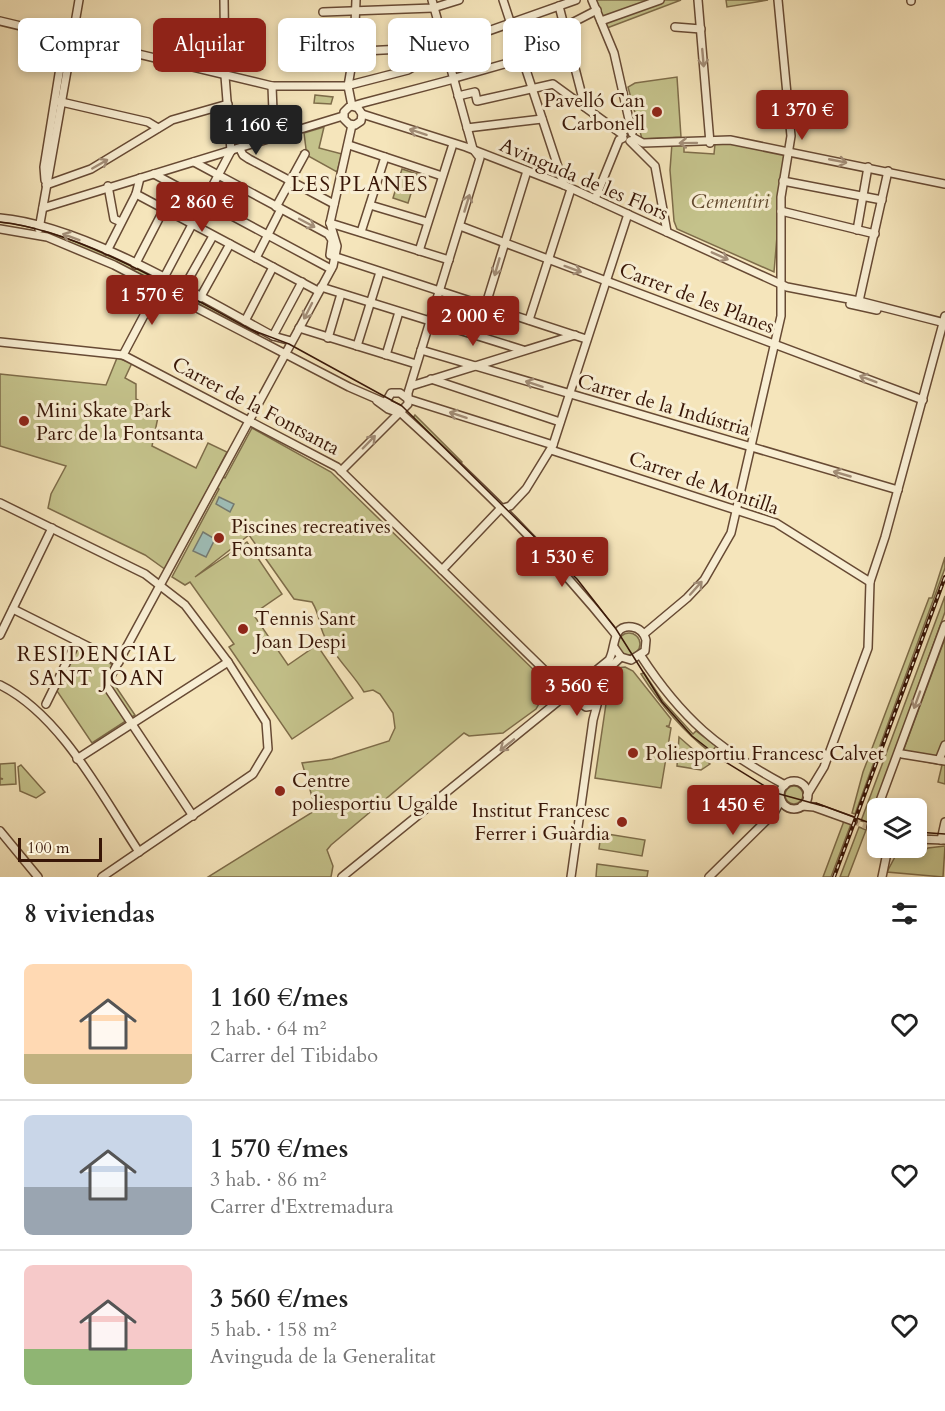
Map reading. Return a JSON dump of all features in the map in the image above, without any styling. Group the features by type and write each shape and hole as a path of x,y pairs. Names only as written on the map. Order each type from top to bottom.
{"street":[{"path":"76,18 79,0"},
{"path":"123,355 231,152 225,76 225,0"},
{"path":"355,18 356,0"},
{"path":"323,12 355,12 459,0"},
{"path":"503,0 508,18"},
{"path":"524,18 576,0"},
{"path":"592,0 622,78 629,137 655,166 667,232"},
{"path":"601,21 660,0"},
{"path":"698,0 710,143"},
{"path":"644,634 687,598 704,579 720,554 738,510 772,344 781,316 783,181 791,136 778,0"},
{"path":"559,6 562,18"},
{"path":"581,18 597,10"},
{"path":"0,21 18,25"},
{"path":"675,27 701,29"},
{"path":"141,55 272,86 348,86 400,72"},
{"path":"352,106 358,108 362,114 359,123 352,125 346,122 343,116 346,109 352,106 503,64"},
{"path":"37,235 46,185 44,167 62,72"},
{"path":"350,72 348,86 352,106"},
{"path":"341,471 408,404 416,364 477,169 480,158 467,128 451,72"},
{"path":"526,72 564,185"},
{"path":"576,72 585,107"},
{"path":"458,96 475,92 477,101 553,84 629,137 643,143 710,143 730,140 945,184"},
{"path":"272,86 274,137"},
{"path":"58,101 148,122 158,128"},
{"path":"46,185 91,169 158,128 188,113 228,104"},
{"name":"Avinguda de les Flors","path":"362,114 476,152 564,185 780,284 933,324 944,321"},
{"path":"43,208 108,186 231,152 343,116"},
{"path":"467,128 542,119"},
{"path":"332,256 336,236 330,223 352,125"},
{"path":"595,199 619,140 629,137"},
{"path":"419,251 453,144"},
{"path":"349,145 442,176"},
{"path":"240,149 249,159 334,204"},
{"path":"256,258 305,154"},
{"path":"361,232 385,157"},
{"path":"193,816 106,685 331,269 332,256 332,240 327,234 194,162"},
{"path":"857,230 868,167"},
{"path":"486,304 527,171"},
{"path":"859,301 888,171"},
{"path":"154,174 331,269"},
{"path":"107,251 136,194 140,178"},
{"path":"783,181 882,200"},
{"path":"108,186 114,219 122,222"},
{"path":"530,320 571,189"},
{"path":"136,194 319,289 523,350"},
{"path":"370,205 428,222"},
{"path":"135,265 164,209"},
{"path":"782,211 875,234"},
{"path":"442,570 500,509 510,506 526,489 552,447 628,214"},
{"path":"0,218 40,225 107,251 285,352 400,413 567,575 616,635"},
{"path":"330,223 449,260"},
{"name":"Carrer de les Planes","path":"460,226 923,400"},
{"path":"0,228 37,235 183,289 273,336 291,341"},
{"path":"183,289 213,236"},
{"path":"200,298 230,244"},
{"path":"332,256 486,304 586,339"},
{"path":"245,321 273,267"},
{"path":"357,346 380,272"},
{"path":"273,336 302,282"},
{"path":"328,338 341,294"},
{"name":"Avinguda de les Flors","path":"823,295 944,321"},
{"path":"386,355 399,312"},
{"path":"801,806 824,767 868,648 870,582 898,490 944,321"},
{"path":"298,328 416,364"},
{"path":"411,386 575,335"},
{"path":"273,336 285,352"},
{"name":"Carrer de la Fontsanta","path":"0,342 123,355 249,419 341,471 579,703 593,720"},
{"name":"Carrer de la Indústria","path":"421,350 898,490"},
{"path":"431,379 560,422"},
{"name":"Carrer de Montilla","path":"387,405 392,393 396,393 776,523 870,582"},
{"path":"0,503 162,585 194,614 266,722 268,749 253,774 102,877"},
{"path":"0,635 52,528"},
{"path":"13,609 118,662"},
{"path":"885,798 945,625"},
{"path":"342,877 609,660 616,635 620,630 633,627 644,634 646,646 641,656 631,660 621,657 614,647"},
{"path":"46,704 76,641"},
{"path":"641,656 663,689 693,724 730,753 783,786"},
{"path":"571,877 593,720 606,670 621,657"},
{"path":"77,759 228,662"},
{"path":"561,700 557,684 578,685 594,682 600,695"},
{"path":"0,685 23,698 47,719 77,759 139,852"},
{"path":"578,685 579,703 592,706 600,695"},
{"path":"902,754 942,761 945,745"},
{"path":"783,786 792,781 802,784 815,782"},
{"path":"802,784 814,807"},
{"path":"709,877 774,813 781,800 783,786"},
{"path":"781,800 791,808 814,807 853,821"},
{"path":"927,839 943,840 945,822"},
{"path":"0,831 38,877"},
{"path":"882,877 886,858"},
{"path":"357,877 360,863"}],"green space":[{"path":"595,0 681,0 607,28"},
{"path":"726,0 768,0 727,7"},
{"name":"Pavelló Can Carbonell","path":"677,77 681,137 642,139 628,87 635,83"},
{"path":"315,95 333,97 331,104 314,103"},
{"path":"324,127 319,148 342,154 337,172 301,152 306,149 304,133"},
{"name":"Cementiri","path":"672,143 684,145 684,152 714,154 715,144 735,143 784,153 774,272 677,229 674,221 670,170"},
{"path":"402,169 417,174 408,203 393,198"},
{"path":"51,231 153,275 151,279 50,235"},
{"path":"171,285 252,328 250,331 169,288"},
{"path":"117,358 132,363 125,378 136,384 136,399 155,410 158,417 152,446 196,468 208,443 227,452 216,473 225,478 252,428 331,472 543,679 540,702 536,709 503,733 469,736 464,733 331,845 327,850 333,866 331,877 208,877 316,810 302,763 332,759 389,741 395,728 393,713 380,694 373,690 364,692 332,649 323,633 312,602 294,599 249,535 195,577 247,542 282,594 253,614 288,665 317,645 353,698 292,739 229,647 234,644 190,582 185,585 172,577 219,489 210,485 166,570 145,555 48,508 51,494 66,466 0,446 0,374 106,385"},
{"path":"415,415 462,462 460,464 413,418"},
{"path":"945,557 945,568 855,814 852,813 863,772 929,598 932,598"},
{"path":"945,596 945,612 878,798 870,798"},
{"path":"625,633 633,633 640,640 640,648 633,655 625,655 618,648 618,640"},
{"path":"945,638 945,784 938,782 942,765 901,757"},
{"path":"76,646 119,668 112,681 135,715 92,743 55,688"},
{"name":"Poliesportiu Francesc Calvet","path":"625,667 633,671 671,719 669,726 666,726 671,728 661,788 595,778 610,677 617,668"},
{"path":"644,673 663,701 693,734 696,731 716,746 711,753 691,736 664,706 641,674"},
{"path":"679,737 710,764 701,770 677,766"},
{"path":"15,763 16,784 0,785 0,779 3,779 0,778 0,764"},
{"path":"21,765 45,792 36,798 20,791 18,767"},
{"path":"794,786 800,789 803,795 800,801 794,804 788,801 785,795 788,789"},
{"path":"867,805 867,822 861,821"},
{"path":"844,821 851,824 831,877 823,877"},
{"path":"859,827 866,830 848,877 840,877"},
{"path":"601,833 645,840 642,856 599,849"},
{"path":"945,846 943,877 887,872 894,858 927,858 928,848"},
{"path":"597,864 648,871 647,877 596,877"}],"water":[{"path":"219,497 234,504 230,512 216,504"},
{"path":"203,532 215,539 206,557 193,551"}],"tunnel":[{"path":"853,821 867,826"}],"tram line":[{"path":"0,222 32,228 99,251 259,334"},
{"path":"252,330 289,344 402,406 577,579 616,629 662,702 692,736 724,761 776,793 823,806"},
{"path":"816,803 867,822"},
{"path":"927,833 945,834"}],"railway":[{"path":"834,877 945,577"}],"place":[{"name":"Pavelló Can Carbonell","path":"657,112"},
{"name":"Mini Skate Park Parc de la Fontsanta","path":"24,421"},
{"name":"Piscines recreatives Fontsanta","path":"219,538"},
{"name":"Tennis Sant Joan Despi","path":"243,629"},
{"name":"Poliesportiu Francesc Calvet","path":"633,753"},
{"name":"Centre poliesportiu Ugalde","path":"280,791"},
{"name":"Institut Francesc Ferrer i Guàrdia","path":"622,822"}],"district":[{"name":"LES PLANES","path":"360,184"},
{"name":"RESIDENCIAL SANT JOAN","path":"97,666"}]}
